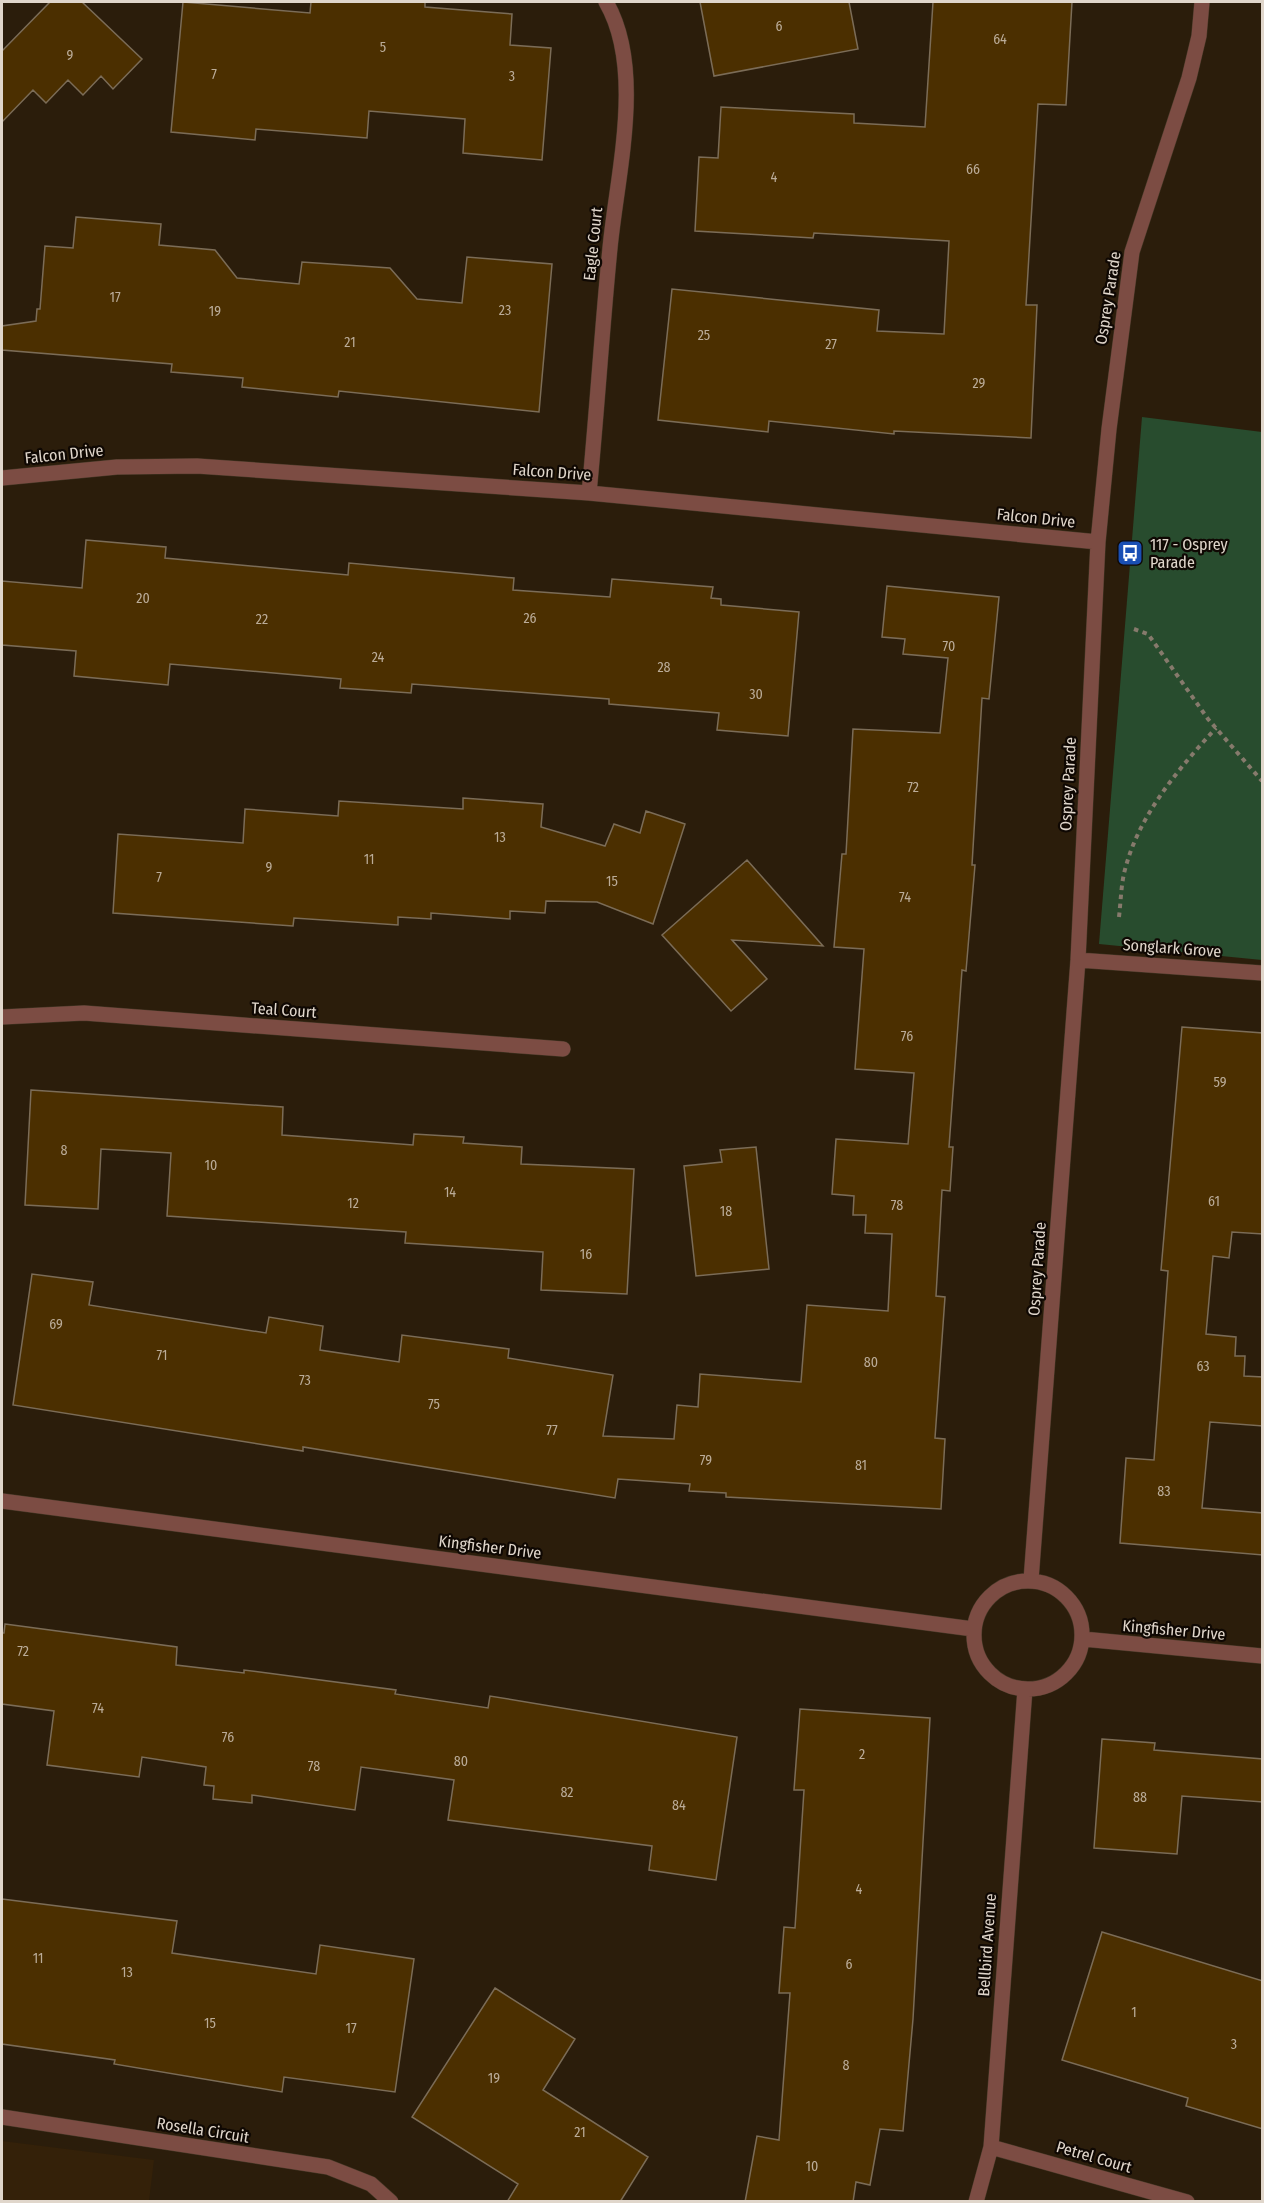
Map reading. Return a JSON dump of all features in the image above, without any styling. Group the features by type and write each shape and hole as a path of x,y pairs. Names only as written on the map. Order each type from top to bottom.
{"street":[{"name":"Eagle Court","path":"589,493 610,247 627,95 622,46 606,2"},
{"name":"Osprey Parade","path":"1031,1580 1078,960 1098,542 1119,336 1132,252 1189,78 1199,36 1202,2"},
{"name":"Falcon Drive","path":"2,478 117,467 197,466 589,493 1098,542"},
{"name":"Songlark Grove","path":"1078,960 1263,973"},
{"name":"Teal Court","path":"2,1017 84,1013 563,1049"},
{"name":"Kingfisher Drive","path":"2,1501 974,1629"},
{"path":"1031,1580 1053,1587 1069,1598 1079,1618 1083,1639 1077,1659 1065,1676 1048,1685 1025,1689 1004,1682 988,1672 976,1652 974,1629 979,1609 992,1594 1009,1585 1031,1580"},
{"name":"Kingfisher Drive","path":"1083,1639 1263,1656"},
{"name":"Bellbird Avenue","path":"976,2202 991,2147 1025,1689"},
{"name":"Rosella Circuit","path":"2,2117 328,2167 371,2184 391,2202"},
{"name":"Petrel Court","path":"991,2147 1187,2202"}],"path":[{"path":"1134,629 1148,634 1216,728 1263,781"},
{"path":"1119,916 1126,866 1151,811 1178,770 1216,728"}],"shaded area":[{"path":"2,2141 154,2160 149,2201 2,2201"}],"green space":[{"path":"1142,417 1262,432 1262,960 1099,944"}],"building":[{"path":"50,2 82,2 142,59 113,89 101,76 83,95 68,80 46,103 33,90 2,122 2,51"},
{"path":"183,2 310,13 311,2 425,2 425,7 512,14 510,45 551,48 542,160 463,153 465,119 369,111 367,138 256,129 255,140 171,132"},
{"path":"700,2 849,2 858,49 714,76"},
{"path":"933,2 1072,2 1066,105 1038,104 1026,305 1037,305 1031,438 894,431 894,434 769,421 768,432 658,420 672,289 879,310 877,331 944,334 949,241 814,233 813,238 695,231 699,157 718,158 721,107 854,114 854,123 925,127"},
{"path":"76,217 161,224 159,245 215,250 237,278 299,284 302,262 390,268 417,299 462,303 467,257 552,264 539,412 339,391 338,397 242,387 243,378 171,372 172,364 2,350 2,326 36,321 37,309 40,309 45,246 73,248"},
{"path":"86,540 166,547 165,558 348,575 349,563 514,578 513,590 610,597 612,579 713,587 711,598 721,599 721,605 799,612 788,736 717,730 719,713 609,704 609,699 412,684 411,693 340,688 341,679 170,664 168,685 74,676 76,651 2,645 2,581 82,588"},
{"path":"887,586 999,597 989,699 982,698 972,865 975,865 966,971 962,970 949,1147 953,1147 950,1191 942,1190 936,1296 945,1297 935,1438 945,1439 941,1509 726,1497 726,1493 689,1491 690,1484 618,1479 615,1498 303,1447 303,1451 13,1405 32,1274 93,1282 89,1305 266,1333 269,1317 323,1326 320,1350 399,1362 402,1335 509,1349 508,1358 613,1375 603,1436 674,1439 677,1405 698,1407 700,1374 801,1382 807,1305 888,1311 892,1234 865,1233 866,1215 853,1215 854,1196 832,1194 836,1139 908,1144 914,1073 855,1069 864,949 834,947 842,854 846,854 853,729 940,733 948,658 903,654 905,639 882,637"},
{"path":"463,798 543,804 541,827 605,846 614,824 640,833 646,811 685,824 653,924 597,902 546,901 545,913 510,911 510,919 431,913 431,919 398,917 398,925 294,918 293,926 113,913 118,834 243,843 245,809 338,816 339,801 463,809"},
{"path":"747,860 823,946 732,940 767,979 731,1011 662,935"},
{"path":"1182,1027 1263,1033 1263,1234 1232,1232 1229,1258 1213,1256 1206,1334 1236,1337 1235,1356 1245,1356 1244,1376 1263,1377 1263,1426 1210,1422 1202,1508 1263,1513 1263,1555 1120,1543 1126,1458 1154,1460 1168,1271 1161,1270"},
{"path":"31,1090 283,1107 282,1135 413,1145 414,1134 464,1137 463,1143 522,1147 521,1164 634,1169 627,1294 541,1290 543,1252 405,1243 406,1232 167,1216 171,1153 101,1149 98,1209 25,1205"},
{"path":"756,1147 769,1269 696,1276 684,1166 722,1162 720,1150"},
{"path":"5,1624 177,1647 176,1665 244,1673 244,1670 396,1690 395,1694 488,1708 490,1696 737,1737 716,1880 649,1870 652,1846 448,1820 454,1780 361,1767 355,1810 252,1795 252,1803 213,1799 214,1786 204,1785 206,1767 142,1757 139,1777 47,1765 54,1711 2,1704 2,1633 4,1633"},
{"path":"800,1709 930,1718 913,2019 903,2131 880,2129 870,2185 856,2182 853,2202 745,2202 757,2136 779,2140 790,1993 779,1993 784,1927 795,1928 804,1790 794,1790"},
{"path":"1102,1739 1155,1743 1154,1750 1263,1759 1263,1802 1182,1796 1177,1854 1094,1848"},
{"path":"2,1899 177,1921 172,1953 316,1974 320,1945 414,1959 395,2092 284,2077 282,2092 114,2064 115,2060 2,2044"},
{"path":"1102,1932 1263,1981 1263,2129 1186,2106 1188,2098 1062,2060"},
{"path":"495,1988 575,2039 543,2090 648,2157 620,2202 507,2202 518,2184 412,2117"}],"place":[{"name":"117 - Osprey Parade","path":"1130,553"}]}
